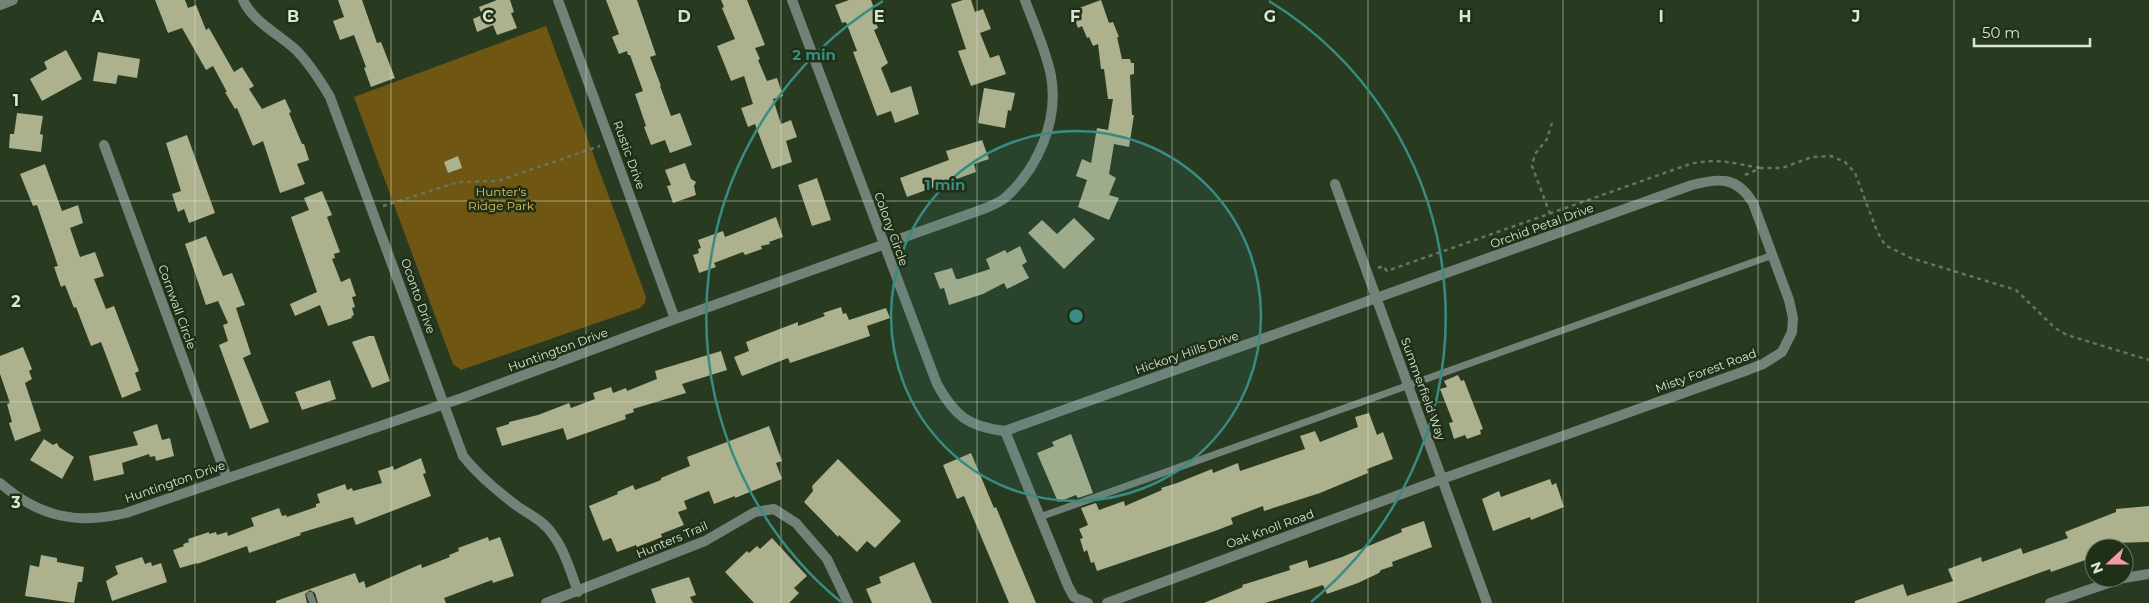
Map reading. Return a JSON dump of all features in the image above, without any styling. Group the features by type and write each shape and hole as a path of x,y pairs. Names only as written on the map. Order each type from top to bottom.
{"street":[{"path":"0,5 13,0"},
{"name":"Oconto Drive","path":"243,0 269,30 296,50 317,74 330,97 463,456 473,468 504,496 538,518 553,534 565,557 578,592"},
{"name":"Rustic Drive","path":"558,0 675,319"},
{"name":"Colony Circle","path":"792,0 936,384 948,404 966,420 983,429 1005,431"},
{"name":"Huntington Drive","path":"0,483 12,493 40,509 56,515 79,519 101,519 126,513 445,404 675,319 884,246 986,208 1005,198 1038,160 1046,134 1052,102 1051,78 1046,57 1025,0"},
{"name":"Cornwall Circle","path":"104,145 227,478"},
{"name":"Orchid Petal Drive","path":"1378,299 1692,185 1715,179 1730,181"},
{"name":"Misty Forest Road","path":"1442,478 1745,371 1775,358 1782,352 1792,332 1793,318 1789,300 1753,203 1745,191 1730,181"},
{"name":"Summerfield Way","path":"1335,184 1487,603"},
{"name":"Hickory Hills Drive","path":"1005,431 1378,299"},
{"path":"1005,431 1074,597 1088,603"},
{"name":"Oak Knoll Road","path":"1107,603 1442,478"},
{"name":"Hunters Trail","path":"546,603 705,541 755,512 774,509 796,523 828,559 848,603"},
{"path":"2134,576 2149,574"},
{"path":"2050,603 2094,588"}],"lane":[{"path":"1040,517 1772,255"},
{"path":"310,595 313,603"}],"path":[{"path":"1550,214 1532,166 1535,154 1547,139 1552,123"},
{"path":"372,209 458,182 476,180 498,181 611,142"},
{"path":"1368,271 1383,266 1387,271 1706,160 1721,160 1761,168 1782,168 1812,156 1832,156 1845,162 1854,173 1876,231 1885,245 1911,258 2016,290 2055,328 2067,335 2149,360"},
{"path":"1730,181 1761,168"}],"green space":[{"name":"Hunter's Ridge Park","path":"546,26 646,297 645,303 640,308 461,370 453,364 354,97"}],"building":[{"path":"155,0 185,0 188,8 196,5 206,30 209,28 234,72 242,67 254,86 249,89 262,109 285,99 309,160 297,164 305,184 280,193 263,141 253,146 237,108 235,109 225,92 227,92 213,66 206,70 182,28 168,33"},
{"path":"338,0 362,0 377,43 381,42 395,78 371,87 354,35 340,40 333,21 344,17"},
{"path":"497,0 510,0 514,12 511,13 517,28 497,35 493,25 477,32 473,19 482,15 479,7"},
{"path":"606,0 637,0 656,55 650,57 671,116 680,113 692,145 670,153 665,140 651,145 635,94 643,91 630,55 628,55 627,51 619,54 612,37 619,34"},
{"path":"721,0 747,0 765,45 755,48 760,59 758,60 767,81 777,78 783,96 773,99 781,124 791,120 797,137 786,141 792,162 772,169 755,124 748,127 741,108 753,104 744,76 731,81 717,46 735,39 722,8 724,7"},
{"path":"849,0 871,0 877,16 874,17 878,28 874,30 888,63 881,68 891,93 911,86 919,114 895,123 891,111 877,116 853,52 857,51 846,22 842,23 835,5"},
{"path":"963,0 971,0 975,12 983,9 991,29 980,33 990,58 999,55 1006,74 971,86 958,51 966,49 951,4"},
{"path":"1101,0 1109,23 1113,22 1119,37 1117,37 1122,59 1130,59 1131,63 1134,63 1134,74 1130,75 1132,115 1134,115 1129,147 1114,144 1109,174 1116,178 1109,195 1119,198 1109,220 1078,207 1087,180 1076,176 1082,159 1091,163 1097,128 1108,130 1113,99 1108,99 1104,69 1101,69 1098,44 1093,46 1082,26 1078,28 1071,11"},
{"path":"66,50 82,79 42,101 30,79 47,69 44,62"},
{"path":"98,52 140,59 137,78 118,75 116,84 93,81"},
{"path":"984,88 1015,93 1011,111 1008,110 1005,128 978,123"},
{"path":"17,113 43,116 40,134 43,135 41,152 9,148 10,134 14,134"},
{"path":"187,135 215,213 189,223 184,209 178,212 172,194 181,191 166,143"},
{"path":"982,140 989,159 974,164 976,172 907,197 900,178 949,160 946,151"},
{"path":"458,156 462,168 448,173 444,162"},
{"path":"685,163 691,179 696,182 694,186 696,195 673,203 667,186 671,185 665,170"},
{"path":"45,164 62,211 78,205 83,223 70,228 80,257 95,252 104,276 94,279 106,309 114,306 139,371 135,373 141,390 122,398 101,342 91,346 65,285 61,287 54,267 58,266 37,205 33,206 20,174"},
{"path":"817,178 831,220 812,226 798,185"},
{"path":"322,191 332,215 327,217 340,252 334,254 335,258 332,259 341,282 350,278 356,296 352,297 355,307 352,308 354,315 352,318 328,326 320,305 295,316 290,304 317,292 291,217 309,210 304,198"},
{"path":"776,217 783,237 769,242 770,244 761,246 762,249 745,255 743,252 714,263 716,267 699,273 693,255 699,253 698,249 701,248 698,240 723,231 725,237"},
{"path":"1074,218 1095,239 1064,269 1028,233 1042,220 1057,234"},
{"path":"206,236 223,276 232,273 245,305 236,308 251,354 243,358 269,422 250,429 219,345 228,341 223,325 228,323 218,301 206,305 185,244"},
{"path":"1020,246 1027,262 1022,265 1029,278 1007,289 1004,283 983,294 949,305 944,288 940,289 934,273 952,268 956,279 959,279 990,269 986,259 1005,250 1007,253"},
{"path":"841,307 843,314 846,313 849,320 886,308 890,318 867,326 870,336 790,363 788,358 742,376 734,357 749,351 746,342 798,322 798,326 825,316 823,313"},
{"path":"374,336 390,381 372,388 352,342"},
{"path":"23,347 32,369 29,371 32,379 25,383 41,431 15,441 9,423 12,422 7,404 10,403 0,374 0,356"},
{"path":"721,351 727,370 682,384 686,393 633,409 634,412 625,415 626,419 567,440 563,428 502,446 496,428 509,424 509,422 538,415 569,403 571,408 595,399 593,393 611,387 613,393 626,388 627,391 657,379 655,371"},
{"path":"1458,375 1461,381 1464,380 1483,429 1480,430 1481,434 1467,439 1465,435 1454,439 1449,423 1453,422 1440,389 1447,387 1444,381"},
{"path":"330,380 336,399 302,410 295,392"},
{"path":"1369,413 1377,435 1383,432 1393,459 1367,469 1368,473 1320,493 1264,511 1263,506 1231,518 1233,524 1097,571 1094,562 1091,563 1087,550 1084,552 1080,539 1083,538 1079,529 1088,525 1081,508 1096,503 1099,510 1124,501 1125,506 1162,490 1161,488 1212,469 1213,473 1238,463 1240,471 1305,449 1300,436 1315,431 1320,442 1358,427 1355,417"},
{"path":"157,424 162,440 170,438 174,456 156,461 155,456 150,457 149,454 122,463 124,474 94,481 89,456 138,445 133,432"},
{"path":"769,426 782,461 776,463 782,479 735,498 735,496 714,504 709,491 684,501 687,509 678,512 684,525 661,534 662,537 637,547 636,545 617,552 611,538 603,541 589,506 618,494 617,492 633,485 635,490 661,480 661,478 690,466 687,457"},
{"path":"1071,434 1093,493 1078,498 1076,495 1058,502 1037,453 1054,446 1052,442"},
{"path":"44,439 53,445 57,443 59,447 74,457 62,479 30,460"},
{"path":"971,453 1036,603 1009,603 964,496 957,499 943,465"},
{"path":"421,458 426,473 423,474 431,496 356,525 353,517 300,533 301,535 249,553 247,546 197,564 180,568 173,550 184,546 183,544 189,542 188,539 209,532 209,534 216,532 217,535 227,532 228,536 254,526 251,518 279,508 282,516 286,515 287,517 316,507 316,504 320,503 317,494 345,484 347,490 352,488 353,491 382,483 378,471 393,466 394,470"},
{"path":"838,459 901,521 875,548 867,541 857,552 839,535 838,537 804,502 813,491 812,486"},
{"path":"1550,479 1552,485 1556,483 1564,507 1531,520 1530,517 1493,531 1482,499 1499,491 1501,497"},
{"path":"2149,506 2149,542 2134,542 2134,538 2084,538 2084,560 2051,572 2050,569 1956,603 1855,603 1855,601 1903,584 1907,596 1953,581 1948,569 1981,557 1982,562 2021,548 2023,554 2068,538 2065,532 2116,512 2116,509"},
{"path":"1424,521 1432,547 1392,562 1393,566 1381,570 1379,573 1358,583 1327,594 1323,585 1265,603 1204,603 1243,587 1242,585 1290,570 1289,566 1307,560 1309,568 1342,557 1402,532 1401,529"},
{"path":"488,537 489,541 500,537 514,576 493,583 492,580 444,598 446,603 318,603 315,593 310,590 305,594 307,603 276,603 276,601 355,573 359,583 364,581 366,588 421,564 422,568 450,557 449,555 459,551 458,548"},
{"path":"772,538 807,576 794,588 799,593 789,603 754,603 725,572 747,551 749,553 757,546 760,549"},
{"path":"41,555 57,558 57,562 84,567 82,582 78,582 74,603 25,596 30,565 39,567"},
{"path":"142,557 145,564 151,562 152,566 161,563 167,582 112,601 106,581 118,574 115,566"},
{"path":"914,562 932,603 872,603 866,589 881,583 879,577"},
{"path":"689,577 696,595 690,597 693,603 656,603 651,589"}]}
